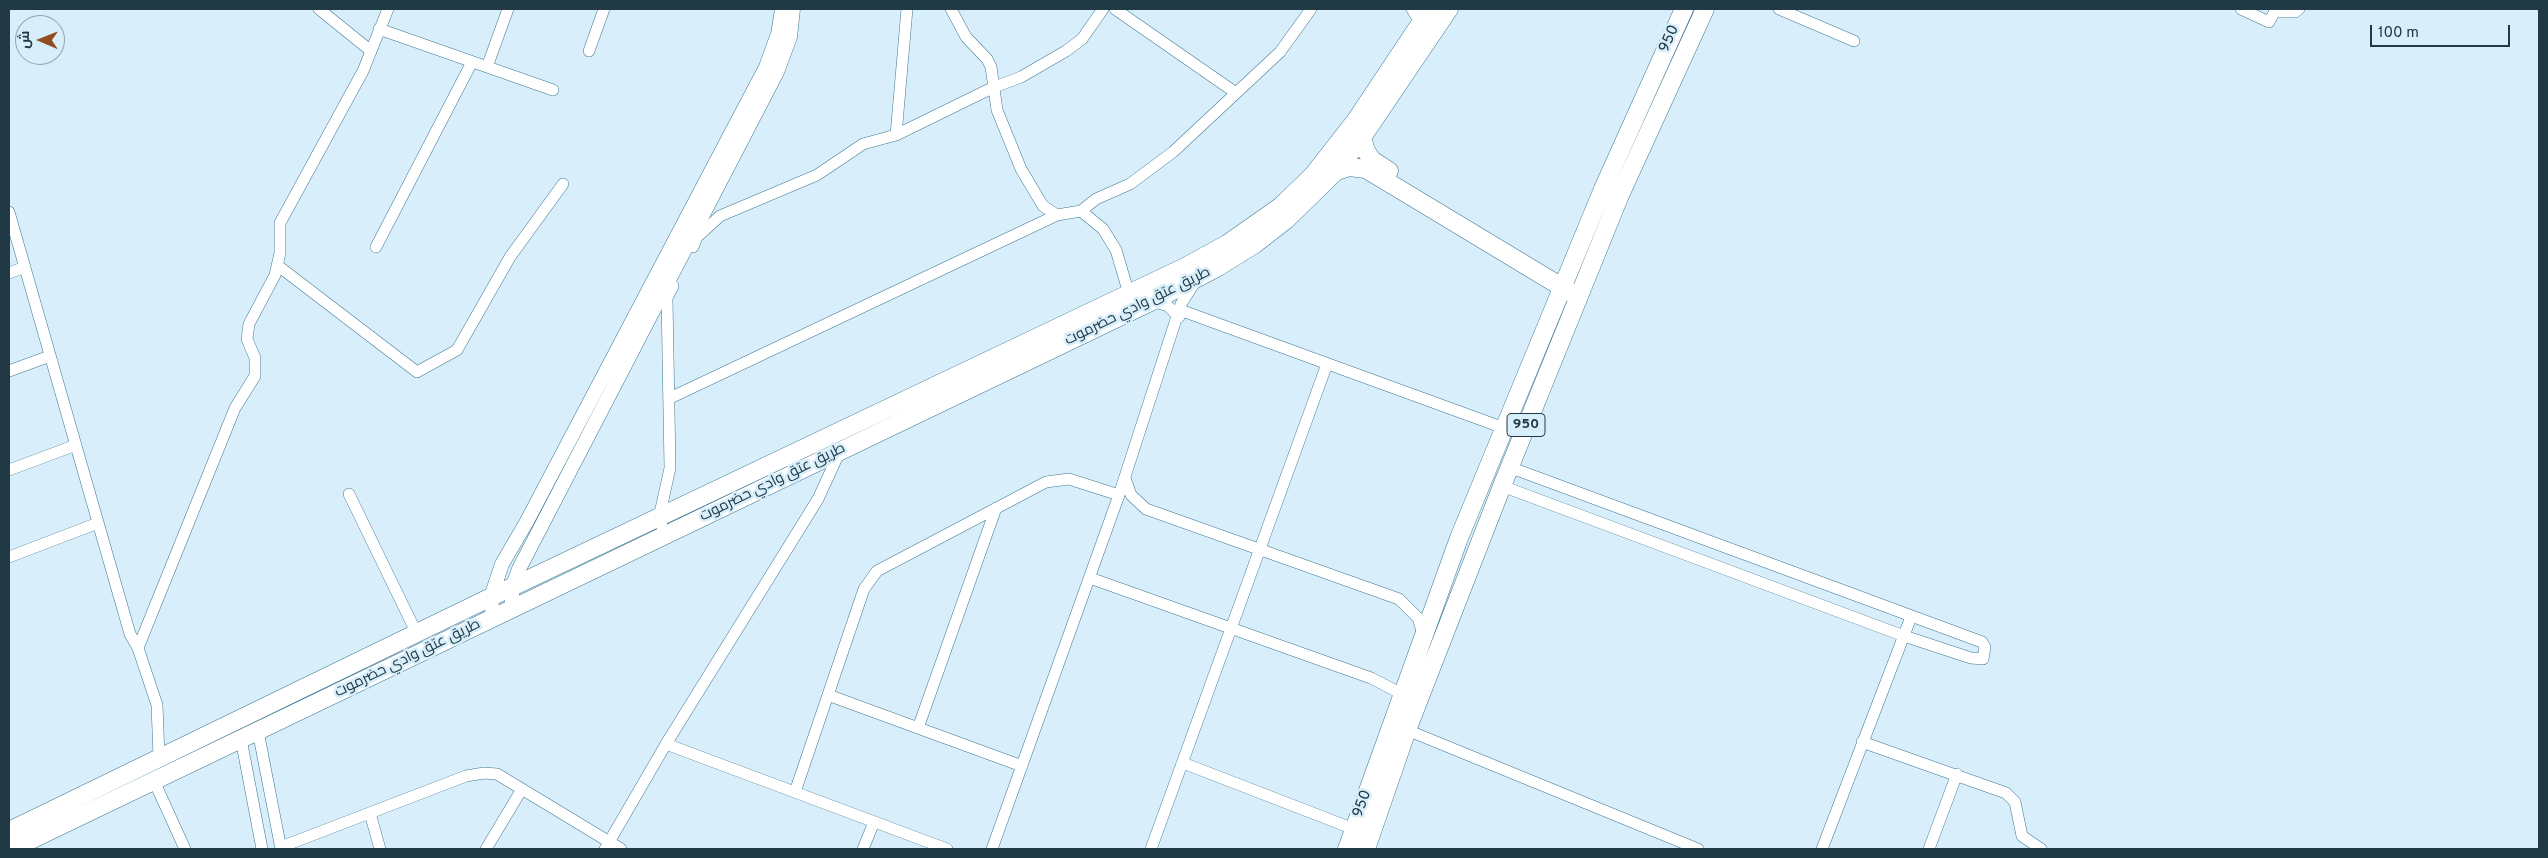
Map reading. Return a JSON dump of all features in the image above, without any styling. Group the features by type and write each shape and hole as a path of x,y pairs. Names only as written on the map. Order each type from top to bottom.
{"main road":[{"name":"طريق عتق وادي حضرموت","path":"9,830 491,597 1263,229 1300,207 1334,173 1362,137 1449,9"},
{"name":"950","path":"1347,849 1459,538 1564,281 1684,9"},
{"name":"950","path":"1366,849 1407,730 1502,486 1620,195 1705,9"},
{"name":"طريق عتق وادي حضرموت","path":"12,849 1199,278 1263,229 1328,157 1356,120 1421,13"},
{"path":"1362,137 1366,151 1377,164 1564,281"},
{"path":"1334,173 1349,167 1366,169 1581,291"},
{"path":"159,757 160,770 163,777"}],"street":[{"path":"319,9 370,51"},
{"path":"138,648 235,408 255,376 255,358 247,339 249,324 275,275 280,223 354,88 388,9"},
{"path":"487,67 508,9"},
{"path":"589,51 604,9"},
{"path":"493,618 491,597 502,564 526,523 766,67 778,34 782,9"},
{"path":"512,610 512,588 519,569 777,72 790,37 793,9"},
{"path":"896,135 907,9"},
{"path":"952,9 966,37 987,59 991,67 992,88 997,110 1021,169 1043,206 1057,215"},
{"path":"665,536 659,518 670,468 667,298 697,237 720,216 817,175 863,144 896,135 992,88 1021,76 1066,51 1082,39 1103,9"},
{"path":"1116,9 1236,93"},
{"path":"670,398 869,302 1057,215 1081,211 1096,199 1130,184 1158,162 1280,52 1311,9"},
{"path":"1779,9 1854,41"},
{"path":"2241,9 2269,22 2275,10 2295,12 2299,9"},
{"path":"379,29 553,90"},
{"path":"376,246 472,62"},
{"path":"277,265 416,372 457,350 510,257 563,184"},
{"path":"1081,211 1102,229 1116,250 1129,294"},
{"path":"9,212 130,634 138,648 156,706 159,757"},
{"path":"9,273 25,267"},
{"path":"992,849 1125,478 1179,314 1188,290 1199,278"},
{"path":"1153,301 1168,306 1179,314 1327,364 1504,428"},
{"path":"9,371 50,356"},
{"path":"1151,849 1327,364"},
{"path":"9,470 76,445"},
{"path":"607,846 666,744 818,499 840,451"},
{"path":"1502,486 1904,636 1971,658 1983,659 1985,647 1982,642 1510,467"},
{"path":"1125,478 1131,495 1146,509 1399,599 1418,618 1423,634"},
{"path":"795,792 864,589 872,577 883,567 1046,482 1061,479 1077,480 1119,495"},
{"path":"349,494 417,634"},
{"path":"918,728 996,508"},
{"path":"9,557 98,523"},
{"path":"1090,578 1371,678 1402,694"},
{"path":"1822,849 1911,616"},
{"path":"828,695 1022,766"},
{"path":"1407,730 1698,849"},
{"path":"258,731 281,848 477,773 497,774 607,846 622,849"},
{"path":"241,740 262,849"},
{"path":"1862,742 2006,792 2015,802 2022,836 2041,849"},
{"path":"666,744 947,849"},
{"path":"1183,763 1354,829"},
{"path":"1929,849 1957,774"},
{"path":"163,777 185,849"},
{"path":"486,849 522,789"},
{"path":"370,813 380,849"},
{"path":"863,849 874,822"}]}
